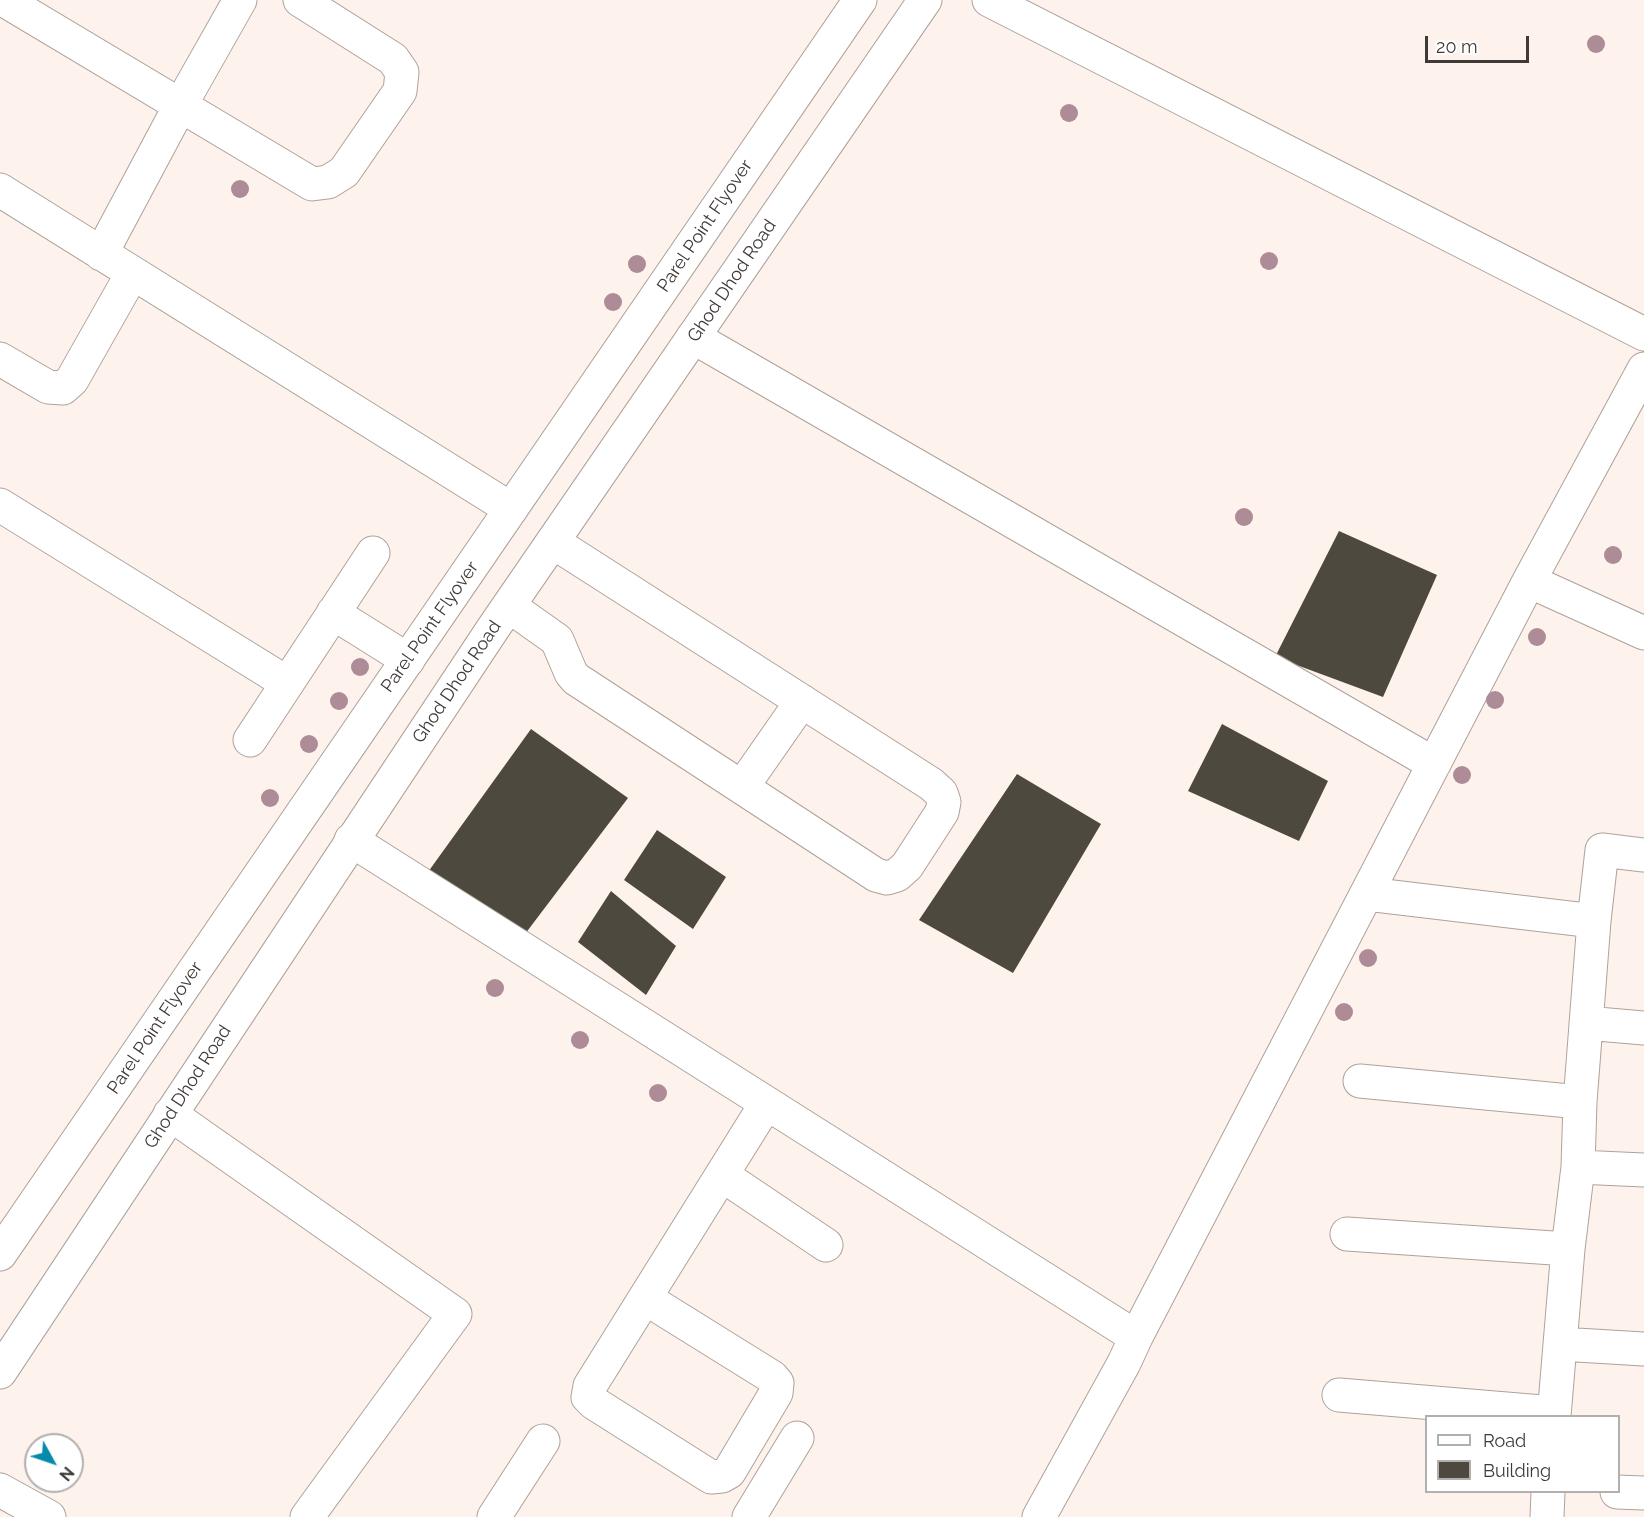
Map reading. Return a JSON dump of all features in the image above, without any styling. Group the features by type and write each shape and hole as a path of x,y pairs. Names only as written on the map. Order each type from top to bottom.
{"street":[{"path":"4,0 312,184 328,182 344,172 400,91 402,72 393,58 300,0"},
{"path":"101,254 240,0"},
{"name":"Parel Point Flyover","path":"0,1254 860,0"},
{"name":"Ghod Dhod Road","path":"0,1371 351,840 925,0"},
{"path":"989,0 1644,334"},
{"path":"0,190 511,509"},
{"path":"0,359 48,387 63,388 72,380 132,274"},
{"path":"693,337 1434,764"},
{"path":"1039,1517 1124,1363 1529,581 1644,369"},
{"path":"0,505 287,684"},
{"path":"509,606 557,640 571,673 576,678 876,875 887,878 897,875 907,866 942,812 944,802 941,793 931,784 553,542"},
{"path":"250,740 373,553"},
{"path":"1529,581 1644,633"},
{"path":"333,613 408,660"},
{"path":"742,787 802,701"},
{"path":"351,840 1136,1337"},
{"path":"1339,1395 1554,1415 1568,1249 1578,1167 1580,1102 1602,850 1644,855"},
{"path":"1367,894 1594,921"},
{"path":"1586,1023 1644,1028"},
{"path":"1360,1081 1580,1102"},
{"path":"645,1298 772,1377 777,1383 776,1393 729,1472 722,1476 711,1476 594,1403 588,1397 590,1386 766,1104"},
{"path":"170,1114 455,1314 308,1517"},
{"path":"1578,1167 1644,1170"},
{"path":"722,1175 826,1245"},
{"path":"1347,1234 1568,1249"},
{"path":"1560,1344 1644,1350"},
{"path":"749,1517 797,1438"},
{"path":"494,1517 543,1441"},
{"path":"0,1490 49,1517"},
{"path":"1620,1491 1644,1493"},
{"path":"1547,1517 1548,1493"}],"building":[{"path":"1339,531 1437,575 1383,697 1275,657"},
{"path":"1222,724 1328,781 1299,841 1188,791"},
{"path":"531,729 628,798 522,938 428,872"},
{"path":"1017,774 1101,824 1013,973 919,920"},
{"path":"657,830 726,877 693,929 624,880"},
{"path":"611,891 676,946 646,995 578,942"}]}
